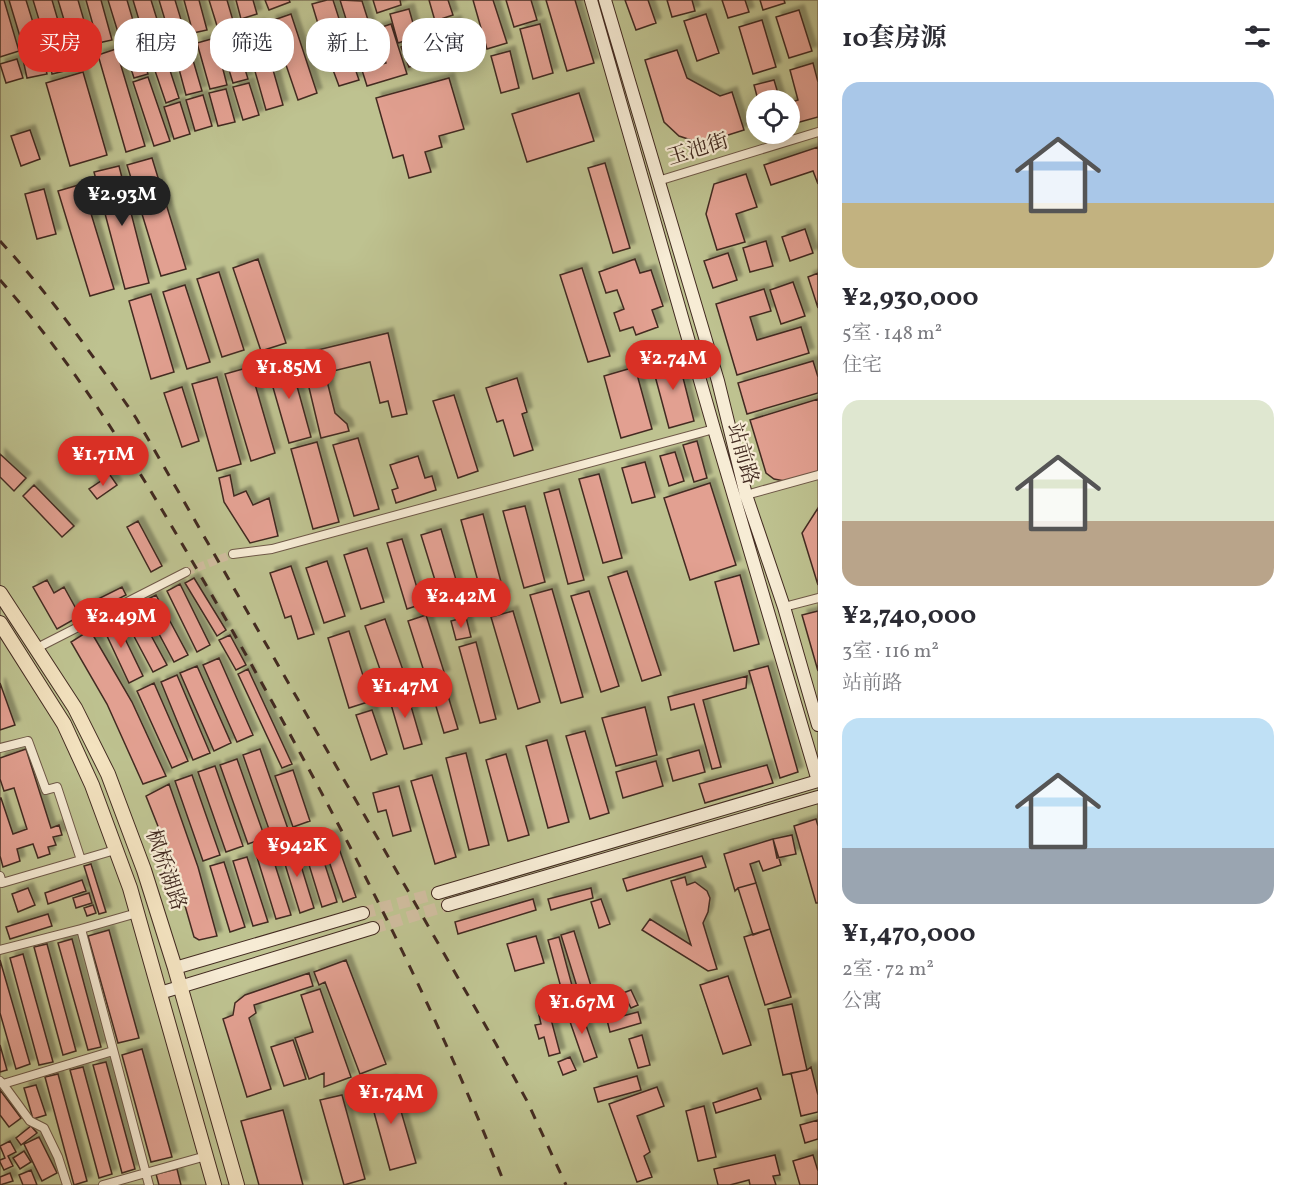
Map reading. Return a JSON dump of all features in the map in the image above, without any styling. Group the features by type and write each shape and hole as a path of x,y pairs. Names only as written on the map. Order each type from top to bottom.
{"main road":[{"name":"站前路","path":"591,0 818,781"},
{"name":"站前路","path":"605,0 718,381 746,495 784,607 818,724"},
{"name":"枫桥湖路","path":"0,593 75,708 108,774 144,870 181,987 237,1185"},
{"name":"枫桥湖路","path":"0,623 64,724 92,785 137,913 214,1185"},
{"path":"438,893 818,781"},
{"path":"448,905 818,797"},
{"path":"175,968 363,913"},
{"path":"160,993 373,928"}],"street":[{"name":"玉池街","path":"658,181 818,132"},
{"path":"233,554 272,549 714,429"},
{"path":"746,495 818,475"},
{"path":"37,648 186,572"},
{"path":"784,607 818,598"},
{"path":"0,748 28,741 46,790 57,787 81,860"},
{"path":"0,876 2,883 115,850"},
{"path":"0,950 137,913"},
{"path":"81,929 149,1185"},
{"path":"67,1185 58,1156 44,1128 30,1121 2,1082 114,1051"},
{"path":"103,1185 206,1156"}],"green space":[{"path":"0,0 818,0 818,1185 0,1185"}],"building":[{"path":"0,0 4,0 18,51 0,57"},
{"path":"9,0 26,0 32,18 18,18 18,30"},
{"path":"33,0 52,0 57,18 38,18"},
{"path":"58,0 78,0 83,18 63,18"},
{"path":"86,0 101,0 112,40 102,42 102,18 91,18"},
{"path":"108,0 127,0 132,18 114,20"},
{"path":"133,0 151,0 157,18 138,18"},
{"path":"159,0 175,0 180,18 164,18"},
{"path":"184,0 199,0 207,30 198,32 198,18 189,18"},
{"path":"209,0 227,0 232,18 215,18"},
{"path":"236,0 253,0 257,14 241,18"},
{"path":"265,0 289,0 290,2 269,10"},
{"path":"333,0 339,18 316,18 312,4"},
{"path":"340,0 362,1 367,18 346,18"},
{"path":"373,0 400,0 401,5 377,13"},
{"path":"429,0 448,0 453,15 434,18"},
{"path":"473,0 493,0 507,43 487,49 486,18 478,18"},
{"path":"506,0 531,0 537,20 514,27"},
{"path":"546,0 575,0 594,63 567,71"},
{"path":"625,0 648,0 656,23 636,30"},
{"path":"667,0 692,0 695,11 672,17"},
{"path":"722,0 745,0 749,12 728,18"},
{"path":"760,0 784,0 785,3 763,10"},
{"path":"409,9 412,18 402,18 402,42 398,43 390,14"},
{"path":"799,10 812,51 789,58 776,17"},
{"path":"291,14 292,18 280,18"},
{"path":"706,14 719,53 697,61 684,21"},
{"path":"762,20 776,67 753,74 739,27"},
{"path":"294,23 306,60 306,72 310,72 317,93 298,100 288,72 294,72"},
{"path":"391,24 402,58 402,72 407,74 367,86 363,72 390,72"},
{"path":"540,24 553,73 533,79 520,29"},
{"path":"210,39 210,72 224,72 227,85 210,89 198,43"},
{"path":"114,50 114,72 123,72 145,146 126,152 102,69 102,54"},
{"path":"677,50 687,78 720,96 732,92 744,130 706,142 694,141 679,136 664,122 645,60"},
{"path":"510,51 519,88 501,93 491,56"},
{"path":"17,59 18,72 21,72 23,78 6,83 0,64"},
{"path":"813,63 818,82 818,117 800,122 800,90 795,90 790,70"},
{"path":"26,72 46,72 47,74 27,78"},
{"path":"83,72 107,155 70,166 46,83"},
{"path":"132,72 147,72 148,74 134,78"},
{"path":"155,72 171,72 179,98 166,103"},
{"path":"180,72 196,72 202,91 186,95"},
{"path":"230,72 246,72 248,79 233,83"},
{"path":"255,72 274,72 283,105 266,110"},
{"path":"334,72 356,72 359,80 339,86"},
{"path":"148,77 170,141 154,146 133,82"},
{"path":"449,78 464,129 439,136 442,147 425,152 431,172 409,178 403,155 393,158 376,98"},
{"path":"774,80 777,90 755,90 754,85"},
{"path":"249,83 259,115 243,120 233,87"},
{"path":"226,89 235,122 218,126 209,93"},
{"path":"579,93 594,141 527,162 512,114"},
{"path":"203,95 212,126 195,131 186,100"},
{"path":"180,102 190,134 174,139 164,107"},
{"path":"30,130 40,159 21,166 11,136"},
{"path":"818,147 818,184 813,171 771,185 764,165"},
{"path":"152,158 186,269 161,276 127,165"},
{"path":"605,163 630,248 613,253 588,168"},
{"path":"119,166 149,283 125,289 94,172"},
{"path":"746,174 757,207 736,214 745,242 717,250 706,214 714,184"},
{"path":"82,184 114,289 90,296 58,191"},
{"path":"44,189 56,234 37,239 25,194"},
{"path":"805,229 813,253 790,261 782,237"},
{"path":"766,241 773,266 750,272 743,248"},
{"path":"728,253 737,280 713,288 704,261"},
{"path":"258,259 286,343 261,351 233,268"},
{"path":"635,259 640,273 651,270 663,306 652,310 658,327 636,335 633,327 620,331 614,313 624,309 617,290 606,293 599,272"},
{"path":"582,268 610,356 588,362 560,275"},
{"path":"219,272 244,350 222,357 197,279"},
{"path":"818,273 818,308 808,277"},
{"path":"793,282 805,316 781,324 770,290"},
{"path":"185,285 210,362 187,369 163,292"},
{"path":"764,289 771,311 750,317 757,340 801,327 809,353 737,375 716,304"},
{"path":"151,294 174,372 151,379 129,301"},
{"path":"388,333 407,414 392,417 388,401 380,403 370,362 325,373 335,413 347,424 349,431 321,438 301,354"},
{"path":"677,354 694,421 669,428 651,361"},
{"path":"289,357 311,437 289,443 266,363"},
{"path":"813,361 818,377 818,393 747,414 738,383"},
{"path":"250,367 275,453 251,461 225,374"},
{"path":"635,367 652,429 621,438 604,376"},
{"path":"217,377 241,464 217,471 192,384"},
{"path":"517,378 527,412 522,414 533,450 514,456 503,420 497,422 486,388"},
{"path":"182,387 199,441 182,447 164,393"},
{"path":"454,395 478,471 458,478 433,401"},
{"path":"818,399 818,473 790,482 774,479 766,473 750,420"},
{"path":"358,438 379,509 354,516 333,445"},
{"path":"697,441 707,478 694,482 683,445"},
{"path":"317,442 339,522 313,529 291,449"},
{"path":"675,452 684,481 669,486 660,456"},
{"path":"0,454 26,478 14,491 0,477"},
{"path":"418,456 425,478 432,476 436,490 396,503 392,490 398,488 390,465"},
{"path":"645,462 655,497 632,503 622,468"},
{"path":"599,474 622,558 603,563 579,479"},
{"path":"110,475 117,485 97,499 89,489"},
{"path":"230,475 234,496 246,491 253,505 269,498 278,536 250,543 224,502 219,478"},
{"path":"710,483 736,565 690,580 664,498"},
{"path":"34,485 74,526 62,537 23,496"},
{"path":"559,489 584,580 568,584 544,493"},
{"path":"525,506 545,582 524,588 503,511"},
{"path":"818,508 818,585 802,533"},
{"path":"483,514 505,597 484,603 461,520"},
{"path":"138,521 162,566 151,572 127,527"},
{"path":"441,529 462,600 443,606 421,535"},
{"path":"402,539 422,604 407,609 387,543"},
{"path":"367,548 384,602 361,609 344,555"},
{"path":"327,561 345,616 324,623 306,568"},
{"path":"291,566 314,634 298,639 291,616 285,618 270,573"},
{"path":"627,571 661,675 642,681 608,577"},
{"path":"740,575 759,644 734,651 715,582"},
{"path":"194,578 226,630 217,636 185,583"},
{"path":"47,580 54,593 64,587 80,616 57,629 33,587"},
{"path":"180,584 210,645 197,652 167,591"},
{"path":"122,587 126,595 89,614 84,606"},
{"path":"552,589 583,697 561,703 530,595"},
{"path":"589,591 619,686 601,692 571,596"},
{"path":"156,595 188,655 174,662 142,602"},
{"path":"134,604 167,665 153,672 121,612"},
{"path":"513,611 540,702 518,709 491,617"},
{"path":"818,611 818,671 802,615"},
{"path":"113,614 143,676 129,683 100,621"},
{"path":"426,615 445,675 427,681 408,621"},
{"path":"466,617 471,637 456,640 451,621"},
{"path":"385,619 404,673 384,681 365,626"},
{"path":"90,630 132,702 166,776 143,784 107,704 71,642"},
{"path":"349,631 371,701 349,708 328,638"},
{"path":"230,635 246,665 236,670 219,640"},
{"path":"476,642 496,719 480,723 459,647"},
{"path":"219,658 253,735 237,742 203,665"},
{"path":"197,666 231,743 214,751 180,673"},
{"path":"768,666 798,772 780,778 749,671"},
{"path":"248,669 292,764 282,768 238,674"},
{"path":"177,675 210,753 193,760 161,682"},
{"path":"747,676 746,688 703,700 721,767 712,769 694,704 671,710 668,697"},
{"path":"0,683 15,725 0,730"},
{"path":"154,683 188,761 172,768 137,691"},
{"path":"406,689 422,744 404,749 388,694"},
{"path":"446,689 458,729 444,733 432,693"},
{"path":"645,707 657,755 616,766 602,718"},
{"path":"372,710 387,754 371,760 356,715"},
{"path":"585,731 609,813 590,819 566,736"},
{"path":"547,740 569,822 548,828 526,746"},
{"path":"26,749 51,828 59,825 62,835 53,837 56,845 48,847 50,854 38,858 33,844 17,849 20,861 3,867 0,856 0,798 13,834 27,829 14,788 4,791 0,779 0,758"},
{"path":"260,749 288,829 271,835 243,755"},
{"path":"699,750 705,772 673,781 667,759"},
{"path":"466,753 489,845 469,850 446,758"},
{"path":"506,754 529,835 508,841 486,760"},
{"path":"237,759 265,838 248,844 220,765"},
{"path":"656,761 663,786 623,798 616,772"},
{"path":"767,765 773,783 705,803 699,784"},
{"path":"215,766 243,846 226,852 198,772"},
{"path":"293,770 310,821 293,827 275,776"},
{"path":"192,775 220,855 203,861 175,781"},
{"path":"432,775 456,857 435,864 411,781"},
{"path":"169,784 198,867 217,936 199,940 194,937 173,864 146,796"},
{"path":"399,786 411,831 393,836 386,810 378,812 373,793"},
{"path":"816,819 818,826 818,903 816,903 794,826"},
{"path":"334,834 356,897 343,902 321,838"},
{"path":"792,835 796,854 777,858 773,839"},
{"path":"316,837 337,902 322,907 302,842"},
{"path":"773,839 781,865 763,871 759,861 750,864 756,883 735,891 724,854"},
{"path":"294,843 314,908 300,913 280,848"},
{"path":"270,849 291,915 276,919 256,854"},
{"path":"702,856 706,867 627,891 623,879"},
{"path":"247,857 268,922 253,926 233,861"},
{"path":"224,862 245,927 230,932 210,866"},
{"path":"91,864 106,912 99,914 84,866"},
{"path":"685,877 687,885 695,882 707,891 710,898 708,912 703,923 717,969 708,971 642,930 650,919 691,945 671,881"},
{"path":"82,880 86,891 48,904 45,893"},
{"path":"756,883 770,929 753,935 738,888"},
{"path":"28,888 35,905 18,912 12,894"},
{"path":"591,888 593,898 551,910 548,899"},
{"path":"89,893 92,903 76,908 73,898"},
{"path":"533,899 536,910 458,934 455,922"},
{"path":"601,899 610,924 599,928 591,902"},
{"path":"93,905 96,913 87,916 84,908"},
{"path":"48,914 52,926 10,939 6,927"},
{"path":"770,929 791,997 765,1005 744,937"},
{"path":"109,930 139,1038 118,1043 88,936"},
{"path":"574,931 591,986 578,990 561,935"},
{"path":"536,936 544,963 515,971 507,944"},
{"path":"559,937 574,993 563,995 548,940"},
{"path":"72,939 101,1047 88,1050 58,943"},
{"path":"47,944 76,1051 63,1055 34,947"},
{"path":"23,954 53,1062 39,1065 10,958"},
{"path":"0,960 30,1064 16,1069 0,1013"},
{"path":"346,960 386,1064 360,1074 325,982 319,985 314,972"},
{"path":"309,973 313,986 254,1005 256,1013 249,1018 271,1089 247,1097 223,1019 233,1015 235,1003 245,995"},
{"path":"728,976 751,1045 723,1054 700,985"},
{"path":"320,989 351,1077 324,1087 324,1073 309,1079 295,1038 313,1032 301,995"},
{"path":"631,990 638,1005 631,1008 623,993"},
{"path":"604,994 612,994 618,1000 618,1008 612,1014 604,1014 598,1008 598,1000"},
{"path":"792,1004 807,1070 783,1075 768,1009"},
{"path":"548,1008 560,1053 549,1056 544,1037 539,1039 535,1025 541,1024 538,1011"},
{"path":"580,1008 597,1057 584,1062 567,1013"},
{"path":"638,1012 641,1023 610,1032 607,1020"},
{"path":"642,1035 650,1065 638,1068 629,1039"},
{"path":"293,1040 306,1079 284,1086 271,1047"},
{"path":"0,1045 7,1070 0,1072"},
{"path":"142,1049 172,1157 151,1162 122,1055"},
{"path":"570,1057 576,1070 563,1075 558,1062"},
{"path":"106,1062 135,1169 122,1173 93,1065"},
{"path":"83,1067 112,1174 99,1178 70,1070"},
{"path":"811,1067 818,1095 818,1112 801,1116 791,1073"},
{"path":"58,1074 87,1181 74,1185 45,1077"},
{"path":"637,1076 641,1090 598,1102 594,1088"},
{"path":"392,1080 416,1163 390,1170 367,1087"},
{"path":"36,1085 46,1115 33,1119 24,1088"},
{"path":"657,1087 664,1106 637,1116 650,1152 644,1156 652,1177 637,1182 609,1104"},
{"path":"757,1088 761,1099 716,1113 713,1103"},
{"path":"0,1090 21,1118 9,1127 0,1115"},
{"path":"342,1095 365,1179 344,1185 320,1100"},
{"path":"704,1106 716,1157 698,1161 686,1111"},
{"path":"283,1110 303,1185 259,1185 241,1121"},
{"path":"818,1120 818,1139 805,1143 800,1125"},
{"path":"31,1126 37,1133 21,1145 16,1138"},
{"path":"39,1137 57,1173 42,1181 24,1144"},
{"path":"10,1141 16,1152 8,1156 13,1166 4,1170 0,1160 5,1158 0,1146"},
{"path":"24,1151 31,1162 20,1169 13,1158"},
{"path":"775,1155 780,1175 773,1176 776,1185 750,1185 749,1180 730,1185 718,1185 714,1169"},
{"path":"813,1155 818,1171 818,1185 800,1185 793,1161"},
{"path":"177,1169 181,1185 159,1185 156,1174"},
{"path":"31,1170 37,1185 23,1185 19,1175"},
{"path":"10,1173 13,1181 0,1185 0,1177"}],"tunnel":[{"path":"186,572 233,554"},
{"path":"363,913 438,893"},
{"path":"373,928 448,905"}],"railway":[{"path":"0,241 54,305 136,418 496,1044 527,1101 566,1185"},
{"path":"0,280 65,361 123,446 266,691 341,829 411,969 476,1112 505,1185"}]}
